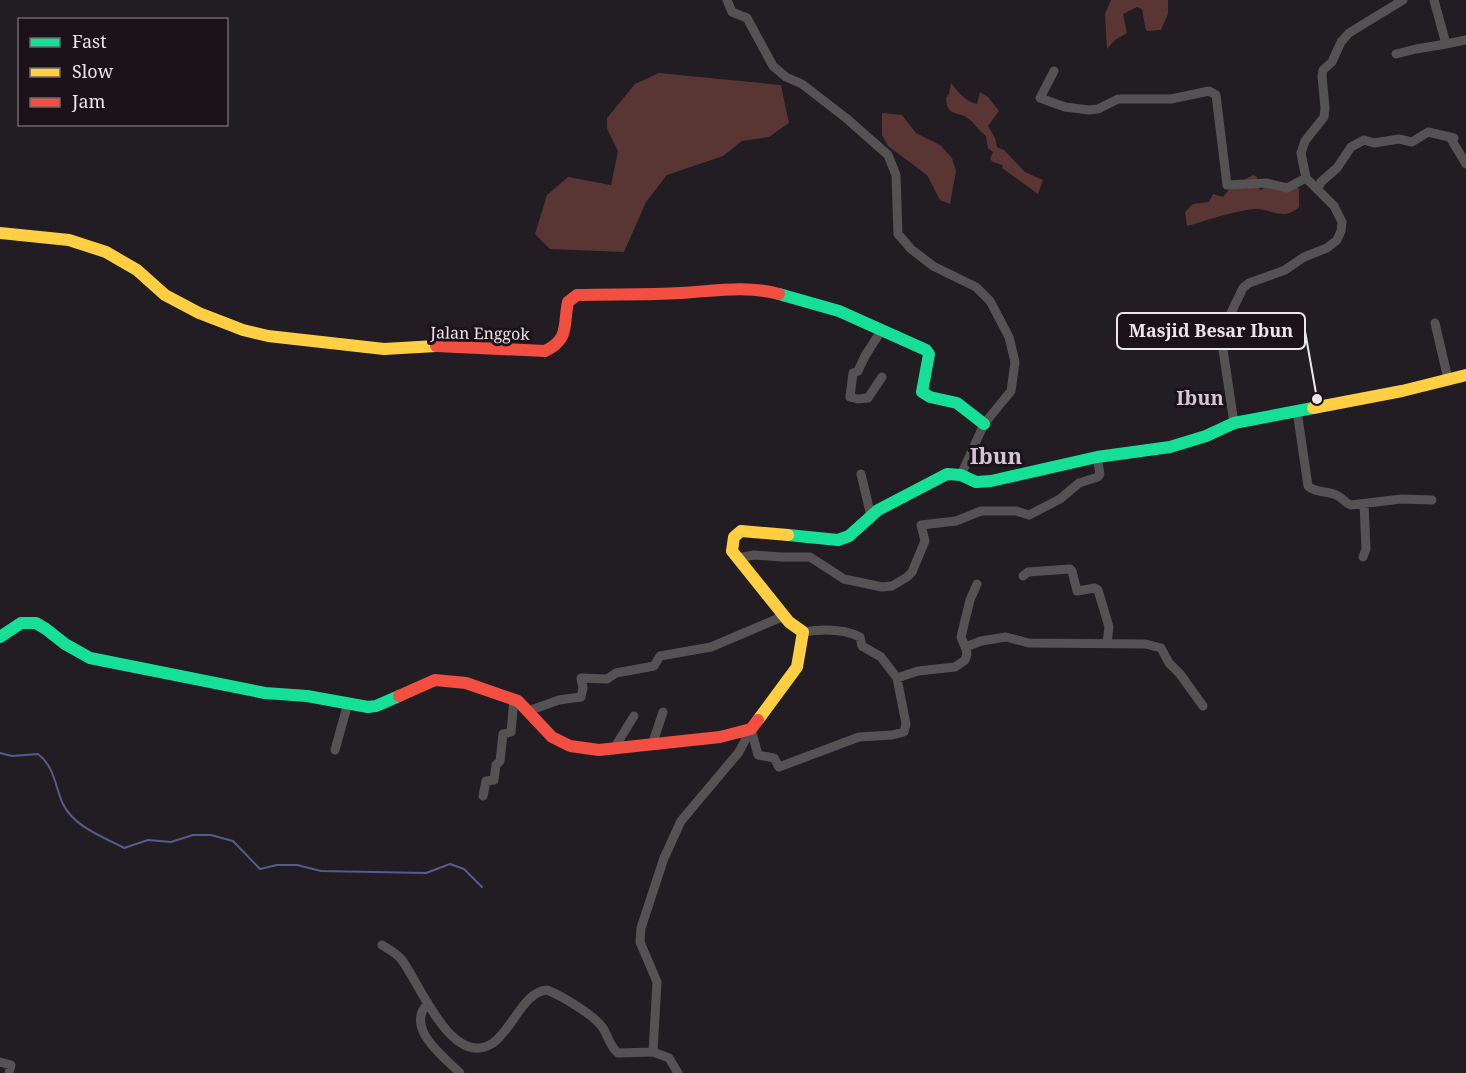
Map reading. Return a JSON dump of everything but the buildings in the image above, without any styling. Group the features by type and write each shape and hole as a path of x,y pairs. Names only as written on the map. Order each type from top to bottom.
{"main road":[{"name":"Jalan Enggok","path":"0,233 69,240 106,252 137,270 165,295 199,313 243,330 268,336 384,349 445,346 545,351 556,345 563,337 568,302 577,295 679,293 732,288 750,288 781,293 839,311 928,351 921,392 930,397 957,403 984,424"},
{"path":"0,637 16,625 25,622 36,623 77,652 90,658 265,693 307,696 368,707 376,706 435,680 466,683 514,699 558,741 570,747 614,750 720,737 751,729 797,667 803,632 784,616 732,551 732,541 738,532 744,530 838,540 849,536 871,516 898,498 947,474 961,475 976,482 991,481 1097,457 1170,447 1206,436 1234,423 1402,391 1466,375"}],"street":[{"path":"727,0 732,12 747,18 773,66 813,92 888,155 896,175 896,206 899,222 897,233 911,249 933,266 976,287 990,302 1009,337 1014,350 1015,362 1011,391 984,424 961,475"},
{"path":"1234,423 1222,343 1228,319 1246,285 1285,270 1304,257 1327,248 1336,240 1341,231 1342,222 1334,206 1306,178 1301,153 1305,141 1324,117 1323,70 1332,62 1349,33 1403,0 1414,0"},
{"path":"1434,0 1446,44"},
{"path":"1396,54 1466,40"},
{"path":"1054,71 1040,98 1076,110 1098,109 1118,99 1171,99 1209,91 1214,93 1227,185 1266,183 1287,188 1306,178"},
{"path":"1318,189 1320,182 1337,168 1351,147 1364,141 1374,143 1399,139 1412,142 1428,132 1453,138 1466,164"},
{"path":"1435,323 1448,379"},
{"path":"881,331 858,371 853,373 850,397 868,398 882,378"},
{"path":"1297,411 1310,489 1338,495 1348,504 1401,499 1432,500"},
{"path":"737,558 754,555 810,557 846,579 882,587 892,586 907,578 912,572 925,541 921,525 956,521 981,511 1016,511 1025,515 1033,513 1060,499 1078,483 1098,477 1100,474 1097,457"},
{"path":"861,474 871,516"},
{"path":"1363,557 1366,549 1364,504"},
{"path":"1023,576 1028,572 1070,569 1077,591 1095,588 1098,590 1109,627 1107,643"},
{"path":"897,678 918,671 955,667 965,660 967,654 961,637 977,584"},
{"path":"528,711 560,700 581,697 581,678 607,679 616,673 654,666 660,656 711,647 784,616"},
{"path":"751,729 758,755 773,758 779,767 859,737 904,732 906,724 897,678 881,657 862,646 860,637 854,634 835,630 803,632"},
{"path":"966,649 981,641 1006,637 1029,643 1146,644 1161,648 1169,663 1180,674 1203,706"},
{"path":"483,796 486,781 494,780 496,765 500,762 503,734 511,732 514,699"},
{"path":"335,750 348,704"},
{"path":"652,745 663,712"},
{"path":"614,750 634,716"},
{"path":"652,1052 657,982 642,948 639,937 641,928 664,858 677,829 739,752 751,729"},
{"path":"382,945 400,957 453,1038 473,1047 491,1044 500,1037 534,993 547,990 594,1016 618,1053 652,1052 669,1058 678,1073"},
{"path":"428,1003 423,1008 421,1023 425,1039 460,1073"},
{"path":"0,1062 11,1065 9,1073"}],"shaded area":[{"path":"1111,0 1168,0 1168,14 1161,30 1146,31 1142,9 1137,7 1123,14 1127,33 1115,40 1107,49 1105,14"},
{"path":"659,73 781,85 789,123 769,137 742,141 723,156 667,175 646,202 624,252 550,249 535,234 547,195 568,177 611,185 618,151 607,129 607,118 635,84"},
{"path":"951,83 973,103 977,104 980,92 988,97 999,111 988,126 997,147 1004,150 1025,172 1043,180 1038,194 1002,168 1003,165 993,162 990,159 993,152 988,148 986,136 965,116 954,113 948,108 946,98"},
{"path":"882,113 902,115 916,133 940,145 952,158 956,171 950,204 940,200 927,175 888,146 882,135"},
{"path":"1253,175 1257,177 1257,187 1261,190 1271,183 1299,189 1299,207 1288,214 1261,209 1246,210 1187,226 1185,212 1193,204 1209,202 1213,194 1223,197 1232,186"}],"waterway":[{"path":"0,753 12,756 38,754 48,765 60,798 74,819 124,848 148,840 171,842 193,835 211,835 233,841 260,869 277,865 297,865 321,871 426,873 450,864 464,869 482,887"}],"traffic: fast":[{"path":"779,294 839,311 926,350 929,354 922,392 930,397 957,403 984,424"},
{"path":"788,535 838,540 849,536 878,510 947,474 961,475 976,482 991,481 1097,457 1170,447 1206,436 1234,423 1313,408"},
{"path":"0,637 21,623 36,623 65,644 90,658 265,693 307,696 368,707 399,696"}],"traffic: slow":[{"path":"0,233 69,240 106,252 137,270 165,295 199,313 243,330 268,336 384,349 436,346"},
{"path":"1313,408 1402,391 1466,375"},
{"path":"758,720 797,667 803,632 789,622 732,551 734,537 741,531 788,535"}],"traffic: jam":[{"path":"436,346 545,351 558,342 562,336 568,302 577,295 668,294 742,289 779,294"},
{"path":"399,696 435,680 466,683 518,701 552,737 570,746 599,750 720,737 751,729 758,720"}],"place":[{"name":"Masjid Besar Ibun","path":"1317,399"}],"district":[{"name":"Ibun","path":"1200,398"},
{"name":"Ibun","path":"996,456"}]}
